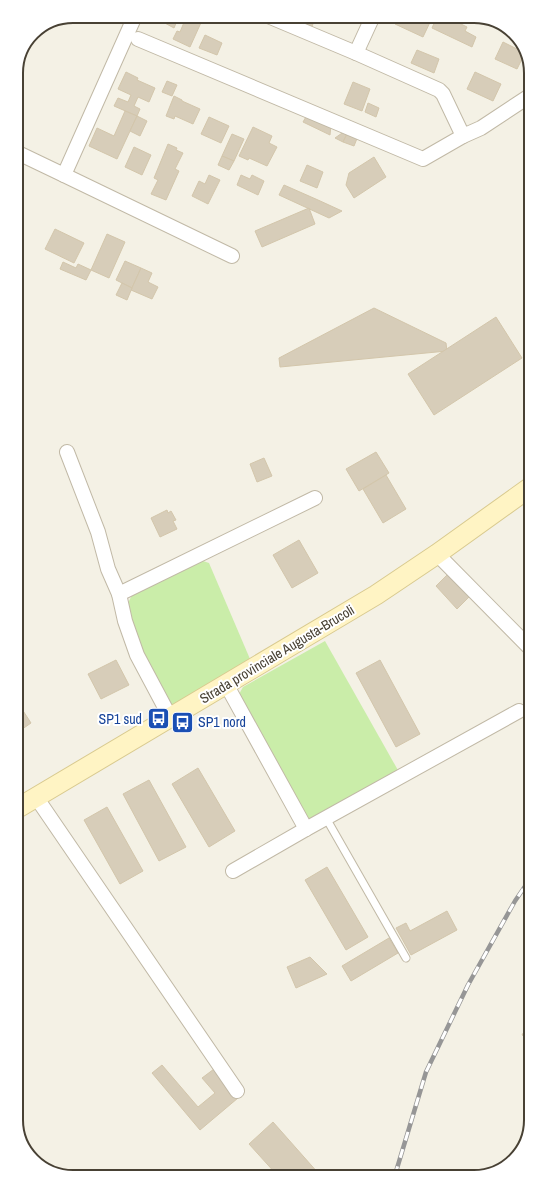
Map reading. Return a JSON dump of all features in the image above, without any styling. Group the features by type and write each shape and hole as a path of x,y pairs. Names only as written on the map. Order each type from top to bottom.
{"main road":[{"name":"Strada provinciale Augusta-Brucoli","path":"23,805 376,595 437,554 524,492"}],"street":[{"path":"64,175 132,23"},
{"path":"285,23 356,52 439,90 443,94 463,136"},
{"path":"356,52 370,23"},
{"path":"138,39 423,159 463,136 481,128 524,100"},
{"path":"23,155 232,256"},
{"path":"67,452 98,532 108,569 119,594 125,621 137,655 170,717"},
{"path":"119,594 315,498"},
{"path":"437,554 524,642"},
{"path":"226,684 306,829"},
{"path":"233,871 519,711"},
{"path":"36,797 237,1091"}],"lane":[{"path":"326,818 406,958"}],"green space":[{"path":"203,561 209,563 250,659 172,706 169,705 144,662 129,614 128,603 132,595"},
{"path":"325,641 399,772 315,819 306,818 238,696 243,687"}],"building":[{"path":"165,23 176,23 174,28"},
{"path":"184,23 201,23 190,47 173,39 177,31 180,32"},
{"path":"298,23 313,23 311,29"},
{"path":"396,23 430,23 423,37"},
{"path":"434,23 459,23 467,27 465,31 476,37 472,47 432,28"},
{"path":"205,35 222,43 217,55 199,48"},
{"path":"503,42 518,50 522,59 517,69 495,59"},
{"path":"417,50 439,59 434,73 411,63"},
{"path":"126,72 138,78 137,80 155,88 149,102 138,97 134,106 140,109 137,116 114,106 118,98 128,102 131,95 118,89"},
{"path":"475,72 501,84 493,101 467,89"},
{"path":"167,81 177,85 172,96 162,92"},
{"path":"353,82 370,89 362,111 344,104"},
{"path":"174,96 200,109 193,124 175,116 174,119 166,116"},
{"path":"368,103 379,108 376,117 365,112"},
{"path":"125,111 137,116 117,159 89,146 97,128 114,136"},
{"path":"307,115 331,125 330,135 303,122"},
{"path":"137,116 147,121 140,136 130,131"},
{"path":"209,117 229,126 221,143 201,134"},
{"path":"253,127 272,136 269,143 277,147 267,166 249,158 248,160 239,156"},
{"path":"345,131 348,132 343,142 335,138"},
{"path":"348,132 358,136 354,146 343,142"},
{"path":"232,134 244,139 234,161 222,156"},
{"path":"168,144 177,148 176,150 183,153 175,169 179,171 166,200 151,194 158,180 154,178"},
{"path":"134,147 151,155 142,175 125,167"},
{"path":"222,156 234,161 229,170 218,165"},
{"path":"374,157 386,177 354,198 346,185 349,173"},
{"path":"307,165 323,172 317,188 300,181"},
{"path":"209,175 220,180 208,204 192,196 199,181 205,184"},
{"path":"241,175 250,179 252,175 264,181 258,195 237,185"},
{"path":"284,185 342,211 329,218 279,195"},
{"path":"309,208 315,224 262,247 255,231"},
{"path":"55,229 84,243 74,263 45,249"},
{"path":"107,234 125,242 109,278 91,270"},
{"path":"125,261 141,268 132,288 116,280"},
{"path":"63,262 76,268 78,264 91,270 86,280 60,269"},
{"path":"141,268 152,273 148,282 158,287 152,299 131,290"},
{"path":"122,283 132,288 127,300 116,295"},
{"path":"374,308 446,343 447,351 280,367 279,358"},
{"path":"496,317 522,358 434,415 408,374"},
{"path":"376,452 389,473 359,491 346,469"},
{"path":"264,458 272,476 257,482 250,464"},
{"path":"386,475 406,509 383,523 363,489"},
{"path":"167,510 168,513 171,511 176,520 173,521 177,529 160,537 151,518"},
{"path":"299,540 318,573 292,588 273,555"},
{"path":"449,573 470,596 457,609 436,586"},
{"path":"116,660 129,685 101,699 88,674"},
{"path":"380,660 420,734 396,747 356,673"},
{"path":"23,711 31,723 23,729"},
{"path":"198,768 235,831 209,847 172,784"},
{"path":"149,780 186,847 159,861 123,794"},
{"path":"107,807 143,871 120,884 84,820"},
{"path":"327,867 368,937 346,950 305,880"},
{"path":"447,911 457,930 411,955 396,928 406,923 410,931"},
{"path":"389,938 398,953 351,981 342,966"},
{"path":"310,957 327,974 296,988 287,967"},
{"path":"162,1065 198,1107 215,1093 202,1078 214,1069 238,1098 200,1130 152,1073"},
{"path":"273,1122 315,1170 272,1170 249,1144"}],"railway":[{"path":"397,1170 426,1072 468,985 515,901 524,888"}],"place":[{"name":"SP1 sud","path":"158,719"},
{"name":"SP1 nord","path":"182,722"}]}
